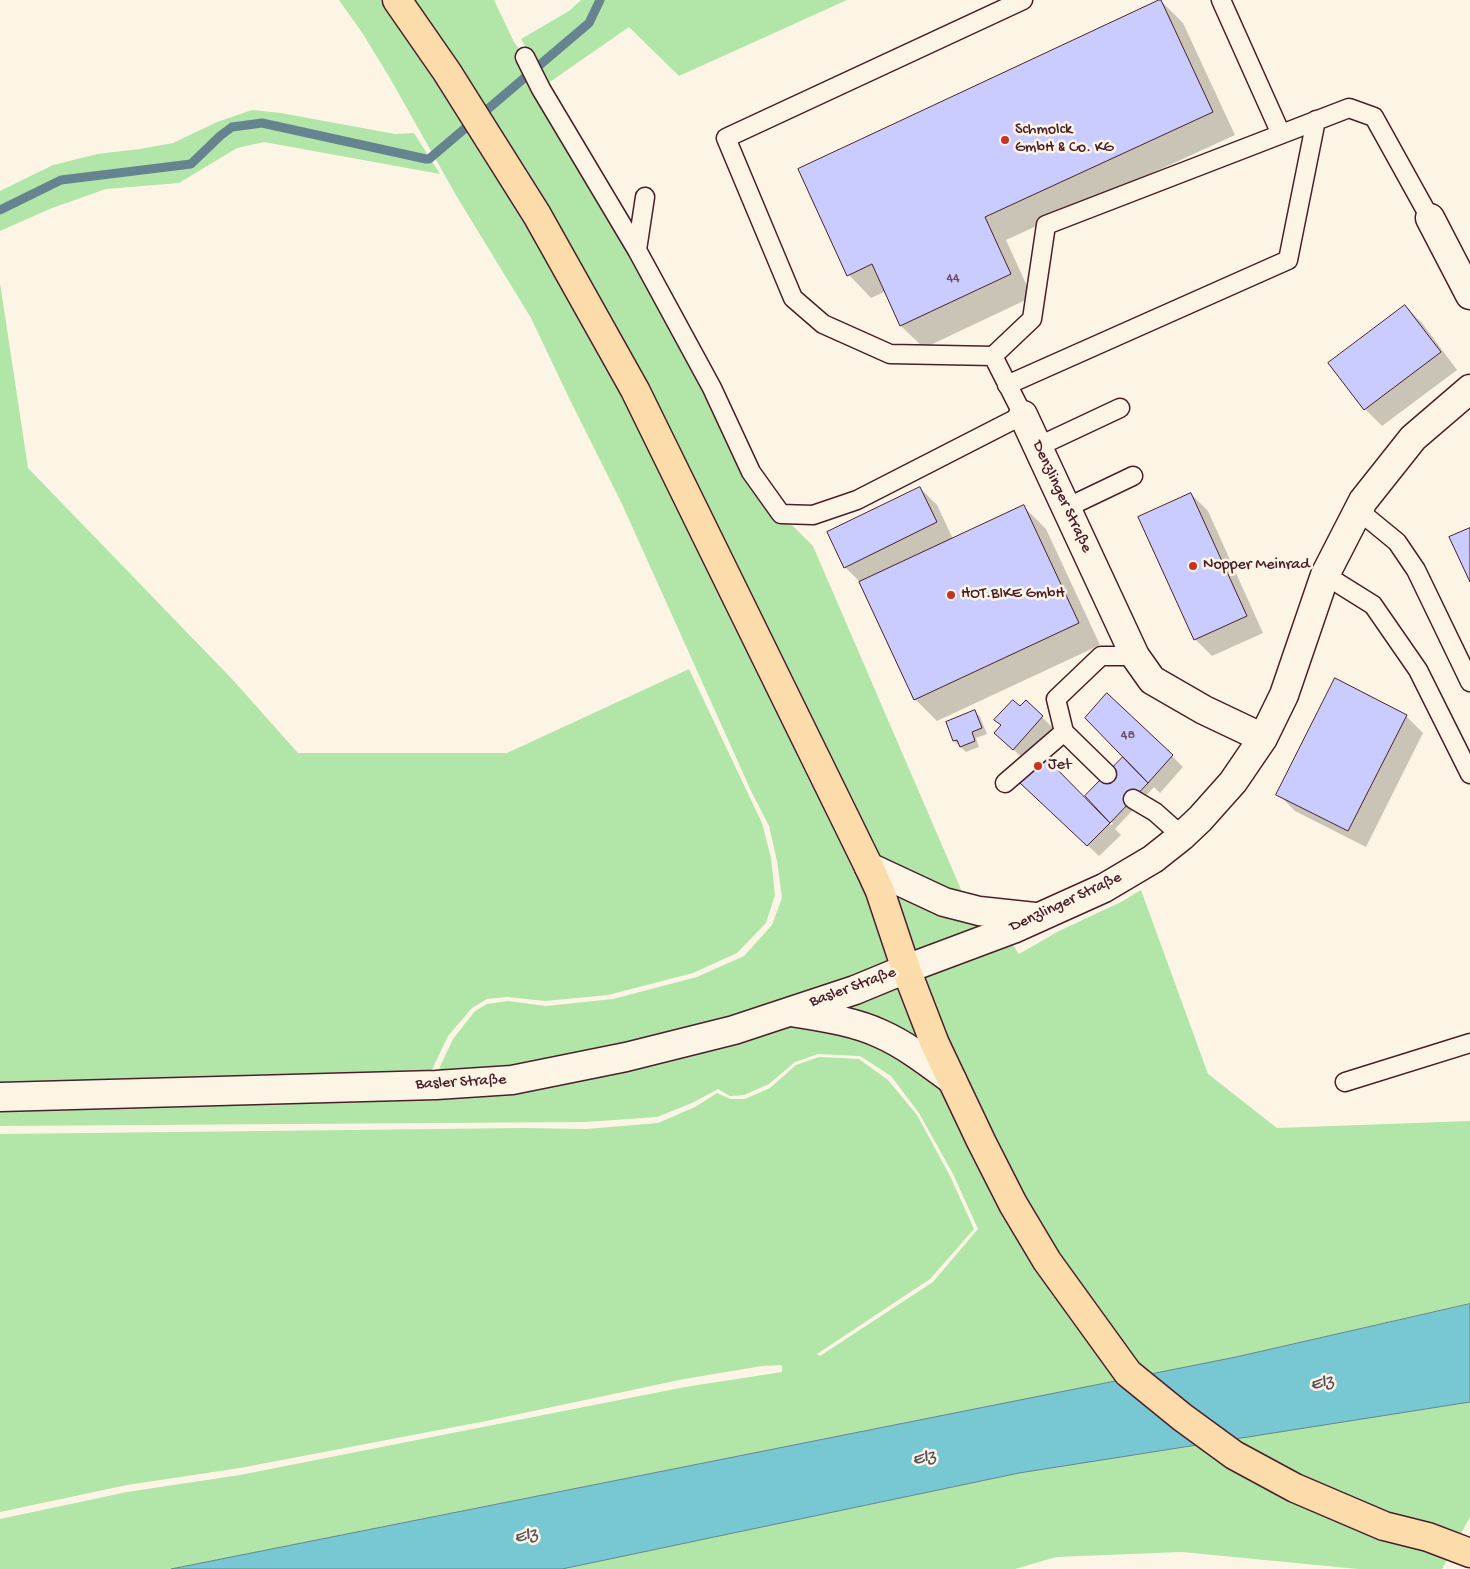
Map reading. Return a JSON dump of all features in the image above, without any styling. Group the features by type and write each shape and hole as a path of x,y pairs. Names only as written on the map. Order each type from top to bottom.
{"main road":[{"path":"397,0 446,72 537,215 635,390 869,867 880,891 906,969 935,1044 981,1141 1013,1204 1059,1278 1128,1373 1182,1417 1234,1455 1295,1488 1373,1522 1393,1529 1455,1543"}],"street":[{"path":"1430,218 1470,295"},
{"name":"Denzlinger Straße","path":"906,969 1013,929 1104,888 1153,859 1182,836 1234,782 1263,738 1284,696 1325,575 1363,501 1413,438 1470,389"},
{"name":"Denzlinger Straße","path":"1023,415 1135,656 1152,680 1204,710 1263,738"},
{"path":"869,867 944,902 979,912 1037,918"},
{"name":"Basler Straße","path":"0,1097 436,1085 512,1080 626,1057 734,1030 855,990 906,969"},
{"path":"787,1012 844,1021 880,1033 909,1050 952,1080"},
{"path":"1455,1543 1470,1567"}],"lane":[{"path":"1023,0 726,138 793,298 823,324 890,354 993,356 1032,319 1046,225 1349,108 1374,117 1430,218"},
{"path":"1222,0 1280,134"},
{"path":"525,57 540,89 637,250 712,388 751,472 781,514 813,515 857,500 1023,415 993,356"},
{"path":"1007,385 1288,260 1316,120"},
{"path":"637,250 645,196"},
{"path":"1038,447 1120,408"},
{"path":"1066,508 1133,476"},
{"path":"1358,510 1397,542 1416,570 1470,682"},
{"path":"1325,575 1373,605 1418,670 1470,774"},
{"path":"1107,774 1064,732 1056,699 1101,656 1135,656"},
{"path":"1005,783 1064,732"},
{"path":"1132,799 1155,812 1182,836"},
{"path":"1345,1082 1470,1043"}],"green space":[{"path":"339,0 494,0 514,42 525,57 781,514 813,546 966,901 987,907 1019,954 1059,931 1121,902 1141,890 1208,1074 1277,1128 1470,1121 1470,1304 1236,1357 171,1569 0,1569 0,1519 127,1492 240,1475 685,1387 782,1372 782,1365 762,1366 684,1379 486,1421 240,1468 127,1485 0,1512 0,1134 523,1128 586,1129 658,1123 695,1107 717,1093 730,1099 745,1099 770,1088 796,1065 819,1057 859,1059 888,1080 917,1115 950,1176 974,1229 930,1279 817,1354 820,1356 933,1282 978,1229 953,1174 919,1113 891,1076 860,1056 818,1054 795,1062 769,1084 744,1095 730,1096 718,1089 692,1103 657,1117 585,1122 0,1126 0,1105 428,1092 453,1039 475,1011 487,1004 508,1001 546,1006 613,999 697,977 744,956 772,925 782,898 777,861 769,826 752,793 622,504 531,318 457,197 391,80 363,34"},
{"path":"581,0 847,0 679,76 629,27 547,84 521,39 569,11"},
{"path":"252,110 281,113 395,134 414,133 440,174 264,142 237,148 179,183 106,189 52,208 0,231 0,191 53,165 97,154 173,143 217,122"},
{"path":"0,283 28,468 232,679 298,753 507,753 689,669 762,823 771,858 775,895 766,923 737,953 693,973 608,995 545,1001 507,997 487,999 472,1008 448,1036 429,1076 0,1089"},
{"path":"1470,1402 1470,1517 1442,1569 1358,1569 1182,1552 1056,1557 1015,1569 562,1569 1019,1473"}],"water":[{"name":"Elz","path":"1470,1304 1470,1402 1019,1473 562,1569 171,1569 1236,1357"}],"building":[{"name":"Schmolck GmbH & Co. KG","path":"1161,0 1213,112 985,217 1011,274 900,326 872,264 847,276 798,169"},
{"path":"1405,305 1441,352 1364,410 1328,363"},
{"path":"920,487 937,522 844,568 827,532"},
{"name":"Nopper Meinrad","path":"1191,493 1247,616 1194,640 1138,517"},
{"path":"1024,505 1079,623 914,700 859,582"},
{"path":"1470,528 1470,582 1449,537"},
{"path":"1335,678 1407,715 1348,831 1276,795"},
{"path":"1107,693 1173,755 1148,783 1085,718"},
{"path":"1013,700 1020,706 1026,700 1043,716 1013,750 994,733 1001,725 994,720"},
{"path":"975,710 982,728 972,732 975,741 960,747 957,740 953,741 946,722"},
{"path":"1123,757 1148,783 1110,823 1085,796"},
{"path":"1046,758 1110,823 1087,846 1020,783"}],"waterway":[{"path":"0,210 61,180 191,164 232,127 262,123 429,159 589,23 600,0"}],"place":[{"name":"Schmolck GmbH & Co. KG","path":"1005,140"},
{"name":"Nopper Meinrad","path":"1193,566"},
{"name":"HOT.BIKE GmbH","path":"951,595"},
{"name":"Jet","path":"1038,766"}]}
